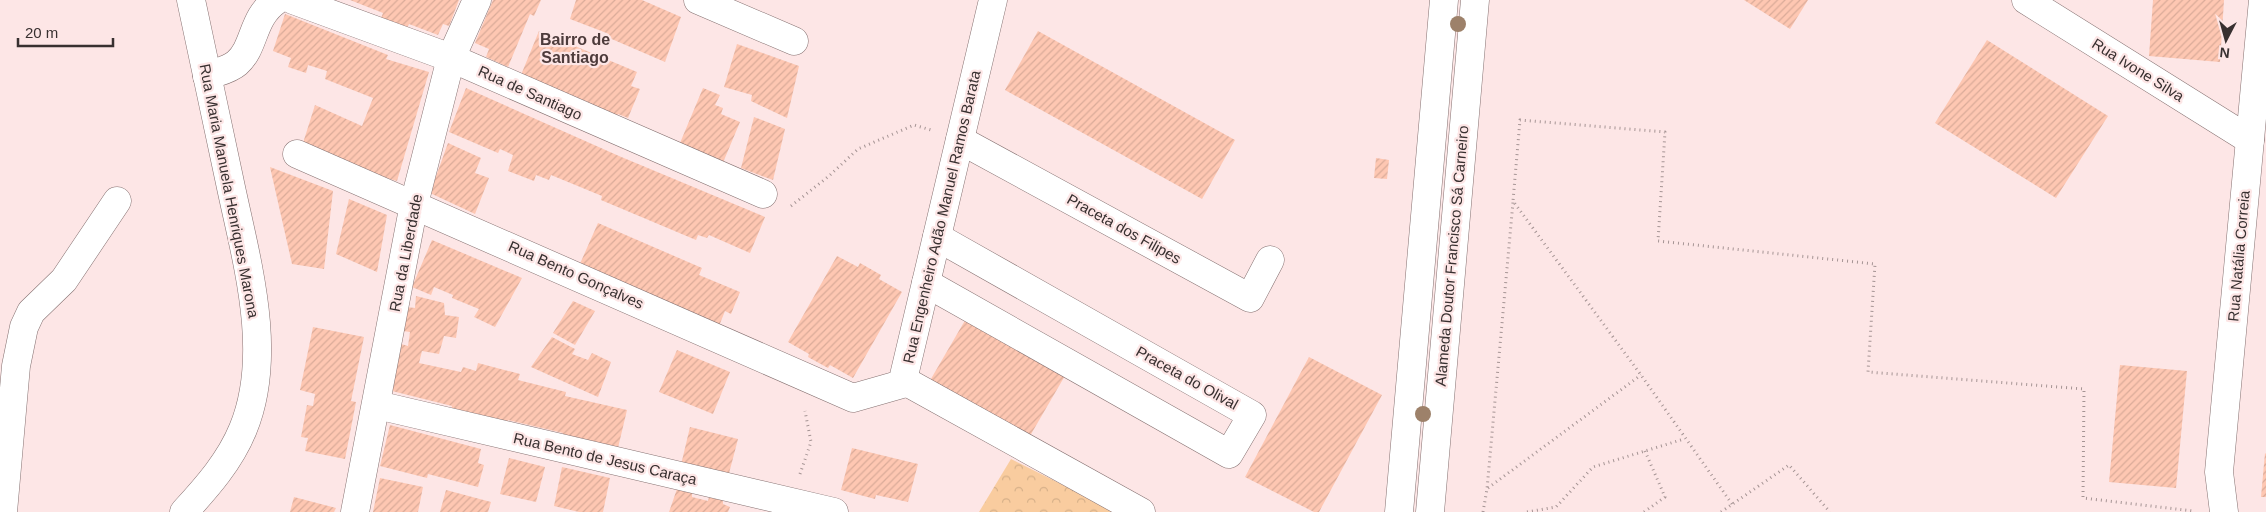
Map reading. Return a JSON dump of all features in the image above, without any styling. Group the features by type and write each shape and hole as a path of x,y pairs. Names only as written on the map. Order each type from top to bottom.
{"street":[{"name":"Rua Maria Manuela Henriques Marona","path":"184,512 210,484 228,458 243,428 253,393 257,349 255,316 244,253 191,0"},
{"path":"207,76 230,68 238,63 244,54 260,17 268,6 277,0"},
{"name":"Rua de Santiago","path":"293,0 451,58 763,194"},
{"name":"Rua da Liberdade","path":"355,512 414,204 451,58 477,0"},
{"path":"698,0 794,41"},
{"name":"Rua Engenheiro Adão Manuel Ramos Barata","path":"842,392 902,384 993,0"},
{"name":"Alameda Doutor Francisco Sá Carneiro","path":"1398,512 1444,0"},
{"name":"Alameda Doutor Francisco Sá Carneiro","path":"1430,512 1475,0"},
{"name":"Rua Ivone Silva","path":"2026,0 2250,140"},
{"name":"Rua Natália Correia","path":"2224,512 2219,472 2263,0"},
{"name":"Praceta dos Filipes","path":"960,140 1250,298 1270,260"},
{"name":"Rua Bento Gonçalves","path":"298,154 842,392"},
{"path":"3,512 16,366 24,327 31,312 64,280 117,201"},
{"name":"Praceta do Olival","path":"926,283 1229,454 1252,414 936,238"},
{"path":"903,380 1141,512"},
{"name":"Rua Bento de Jesus Caraça","path":"377,405 834,512"}],"path":[{"path":"1483,512 1487,489 1520,120 1665,132 1658,241 1874,264 1868,372 2084,389 2083,498 2199,512"},
{"path":"783,212 829,176 858,149 914,125 960,140"},
{"path":"1513,201 1641,375 1684,439 1732,504"},
{"path":"1487,489 1641,375"},
{"path":"792,502 811,442 804,411 842,392"},
{"path":"1527,512 1556,507 1593,467 1684,439"},
{"path":"1644,512 1665,497 1645,451"},
{"path":"1721,512 1790,465 1830,512"}],"green space":[{"path":"1011,459 1117,512 979,512"}],"building":[{"path":"350,0 459,0 449,26 443,24 438,35 409,24 407,28 381,18 383,13"},
{"path":"493,0 541,0 534,16 530,14 508,67 486,57 489,49 475,43"},
{"path":"576,0 642,0 681,17 665,62 607,37 609,34 570,19"},
{"path":"1744,0 1808,0 1790,29"},
{"path":"2153,0 2224,0 2220,62 2149,56"},
{"path":"285,14 388,55 386,59 429,72 397,181 350,168 303,143 315,105 362,126 373,98 325,79 327,71 308,65 306,73 288,67 291,58 273,51"},
{"path":"539,31 637,72 631,86 640,89 628,118 618,114 616,119 586,106 588,102 521,75"},
{"path":"1038,31 1235,140 1202,199 1005,90"},
{"path":"1987,40 2108,116 2056,198 1935,123"},
{"path":"737,44 799,66 787,118 751,101 752,95 724,87"},
{"path":"466,88 619,156 765,217 750,253 709,235 707,238 698,235 696,240 601,200 602,196 551,175 549,180 536,175 534,181 508,171 513,155 500,149 498,153 449,132"},
{"path":"703,88 720,95 715,105 723,108 721,114 740,122 722,165 692,152 694,149 680,143"},
{"path":"754,117 785,129 773,180 741,168"},
{"path":"448,143 481,158 475,173 489,178 475,214 430,193"},
{"path":"1376,158 1389,160 1387,179 1374,178"},
{"path":"270,167 333,191 324,269 292,264"},
{"path":"349,199 387,215 377,272 336,254"},
{"path":"598,223 702,268 699,275 740,292 731,314 725,311 719,326 579,266"},
{"path":"432,240 522,278 495,327 474,317 479,309 452,298 453,295 434,287 431,295 412,287"},
{"path":"837,256 858,267 860,263 881,275 879,279 902,292 853,378 830,365 828,368 808,357 809,354 788,342"},
{"path":"416,296 444,303 445,315 459,317 456,338 444,336 439,354 422,351 419,363 461,372 463,367 476,371 478,363 520,374 518,380 566,392 565,396 627,410 617,452 561,439 563,433 508,420 506,425 451,411 452,406 392,391 401,344 408,346 410,332 403,331 407,307 415,308"},
{"path":"573,301 595,311 575,345 553,333"},
{"path":"967,317 1066,374 1027,441 928,384"},
{"path":"313,327 364,337 351,401 356,402 345,459 305,451 308,438 301,437 307,405 313,406 315,394 300,390"},
{"path":"552,337 575,349 572,354 588,360 592,353 611,362 598,397 531,367"},
{"path":"677,350 730,372 713,414 659,392"},
{"path":"1309,357 1382,395 1319,512 1314,512 1245,477"},
{"path":"2120,365 2187,371 2176,488 2109,482"},
{"path":"390,425 481,449 478,463 484,465 478,487 428,474 427,478 380,466"},
{"path":"690,427 738,439 727,481 680,469"},
{"path":"852,448 918,464 908,502 876,495 875,499 841,490"},
{"path":"2265,453 2266,497 2261,497"},
{"path":"509,458 545,467 536,502 500,494"},
{"path":"562,467 610,478 603,512 579,512 554,506"},
{"path":"380,478 423,487 418,512 373,512"},
{"path":"677,489 692,493 692,497 708,501 709,497 723,500 723,504 730,507 728,512 669,512"},
{"path":"446,490 491,502 488,512 440,512"},
{"path":"294,497 336,508 334,512 290,512"}],"district":[{"name":"Bairro de Santiago","path":"575,48"}]}
